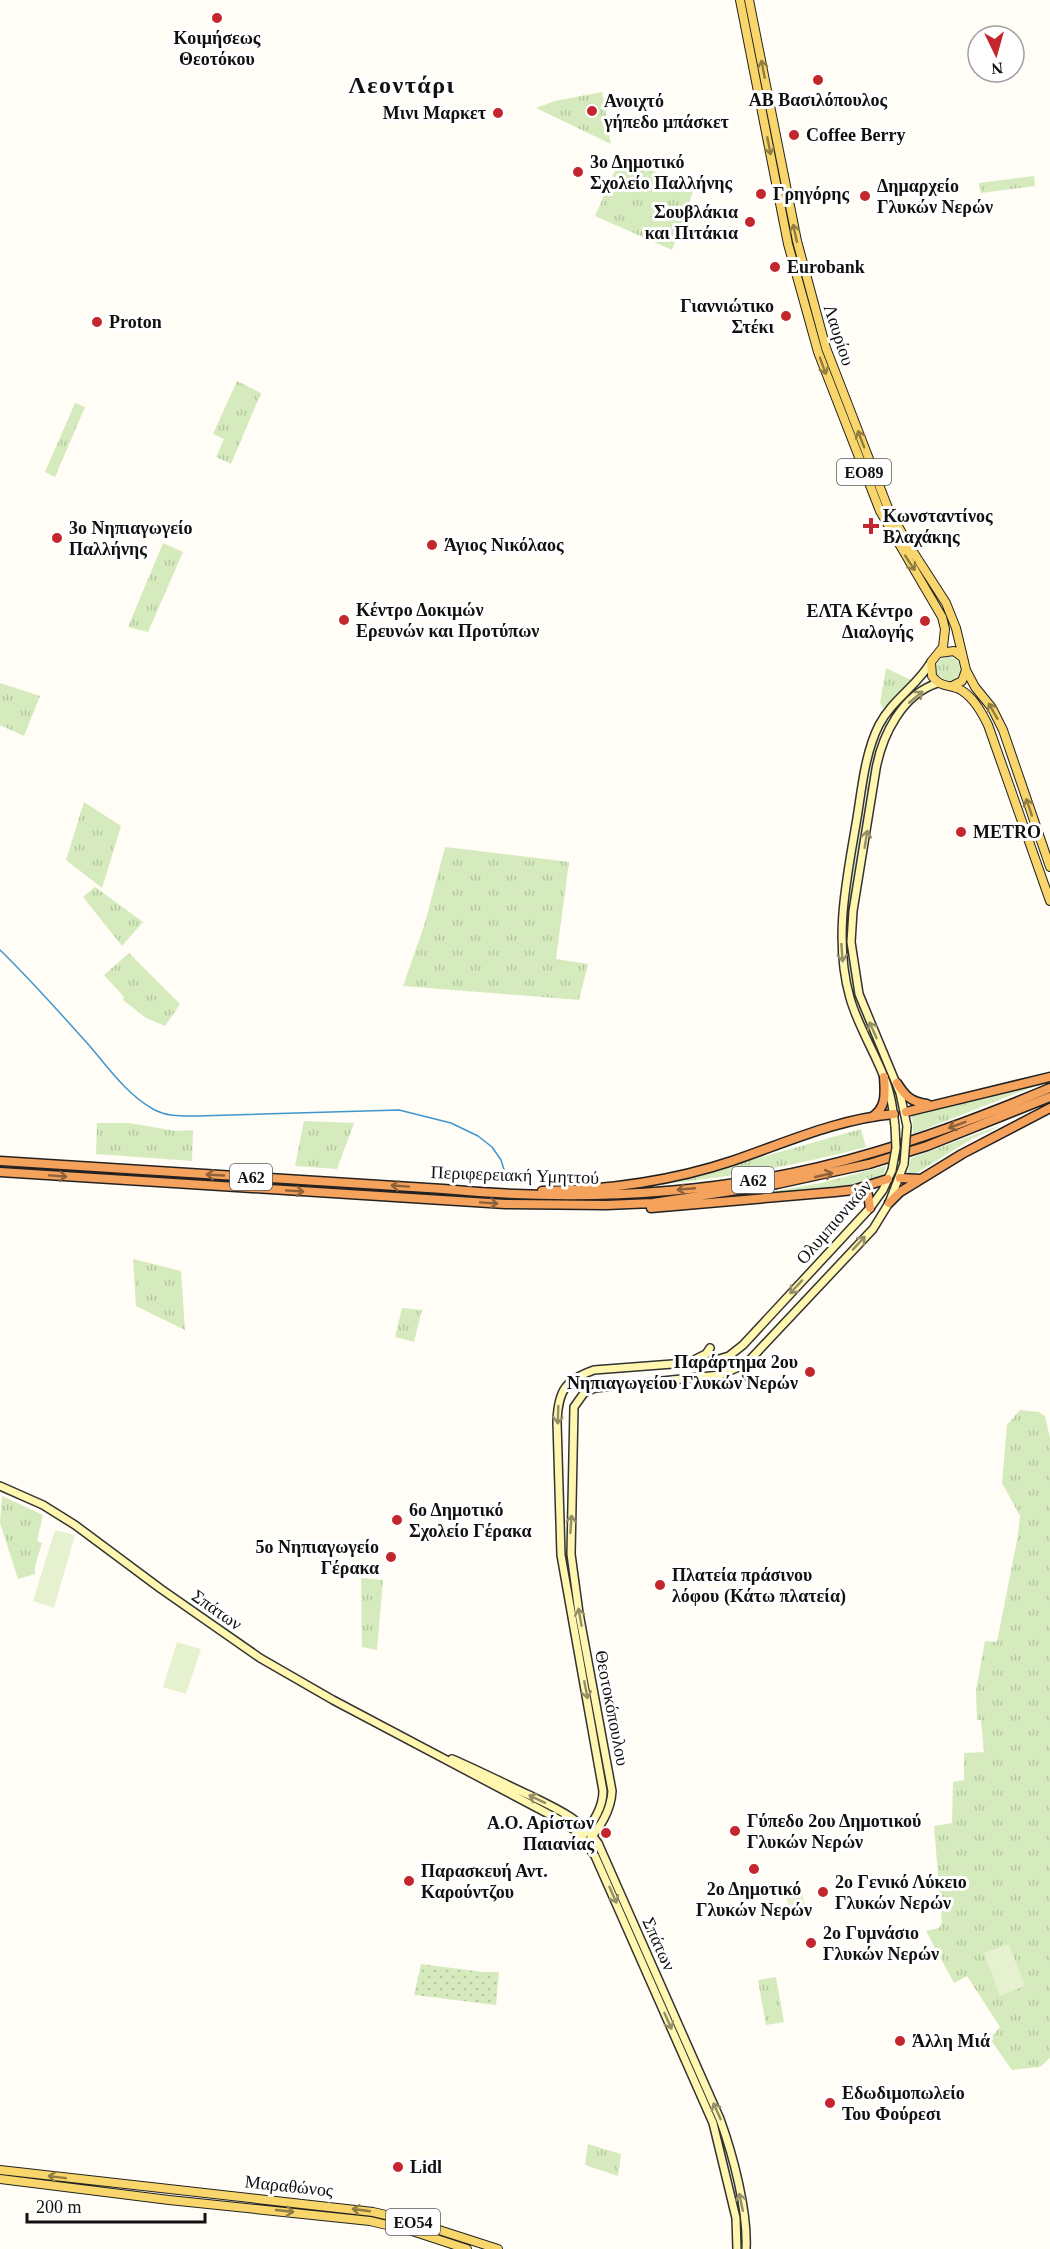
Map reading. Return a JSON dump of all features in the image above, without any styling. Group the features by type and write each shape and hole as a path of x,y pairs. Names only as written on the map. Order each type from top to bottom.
{"highway":[{"path":"871,1118 883,1106 884,1077"},
{"path":"443,1189 545,1191 638,1183 714,1166 808,1133 871,1118 900,1114 933,1104 1050,1077"},
{"path":"897,1083 911,1100 933,1104"},
{"name":"Περιφερειακή Υμηττού","path":"0,1161 443,1189 501,1195 635,1194 769,1178 874,1152 967,1121 1050,1088"},
{"name":"Περιφερειακή Υμηττού","path":"0,1172 505,1204 558,1206 653,1203 823,1175 927,1146 1050,1097"},
{"path":"889,1203 900,1192 972,1149 1050,1108"},
{"path":"853,1190 894,1176 913,1180 923,1178"},
{"path":"558,1206 615,1210 853,1190 862,1191 868,1195 870,1208"}],"main road":[{"name":"Λαυρίου","path":"740,0 788,244 818,352 879,511 942,616 945,639 939,653"},
{"name":"Λαυρίου","path":"750,0 797,241 826,348 888,508 950,612 966,670 972,682 992,708 1003,730 1050,867"},
{"path":"962,657 954,651 939,653 931,662 931,673 938,683 963,692 973,701 988,725 1050,901"},
{"name":"Ολυμπιονικών","path":"900,1114 863,1034 848,989 842,952 843,909 862,786 872,741 886,714 920,678 931,662"},
{"path":"952,687 962,681 966,670"},
{"name":"Ολυμπιονικών","path":"573,1572 570,1544 574,1494 572,1420 574,1407 580,1397 595,1388 720,1375 746,1364 873,1229 889,1203 894,1176 895,1126 900,1114 897,1083 859,994 851,942 881,749 891,724 903,709 919,693 938,683"},
{"path":"894,1176 904,1164 907,1126 900,1114"},
{"name":"Ολυμπιονικών","path":"566,1592 560,1529 557,1422 562,1392 577,1377 594,1370 715,1360 737,1351 870,1208 894,1176"},
{"path":"684,1363 702,1357 710,1348"},
{"path":"746,1364 747,1376 756,1384"},
{"name":"Σπάτων","path":"0,1486 43,1505 75,1525 260,1658 481,1780 558,1819 584,1840 600,1866 713,2123 736,2218 737,2249"},
{"name":"Θεοτοκόπουλου","path":"573,1572 612,1784 611,1803 606,1817 593,1836 584,1840"},
{"name":"Θεοτοκόπουλου","path":"566,1592 603,1784 602,1802 587,1829 584,1840"},
{"name":"Σπάτων","path":"424,1748 484,1773 547,1804 573,1818 593,1836 603,1852 720,2119 744,2215 746,2249"},
{"name":"Μαραθώνος","path":"0,2170 371,2211 408,2220 498,2249"},
{"name":"Μαραθώνος","path":"0,2179 159,2199 370,2221 412,2231 467,2249"}],"green space":[{"path":"602,92 611,144 536,108 555,101"},
{"path":"621,157 694,189 672,250 595,216"},
{"path":"1034,176 1035,186 981,193 979,183"},
{"path":"237,381 261,393 231,464 216,457 224,439 213,434"},
{"path":"75,403 85,407 55,477 45,472"},
{"path":"163,543 183,552 148,632 128,627"},
{"path":"948,657 957,660 960,669 957,678 948,681 939,678 936,669 939,660"},
{"path":"886,668 911,680 884,709 880,703"},
{"path":"0,683 40,696 24,736 0,725"},
{"path":"889,722 878,747 872,774 849,919 852,974 866,1018 885,1060 874,1044 859,1010 847,953 846,915 871,765 876,746 886,723"},
{"path":"84,802 121,826 102,888 66,860"},
{"path":"445,847 569,862 556,959 588,964 579,1000 403,986 425,923"},
{"path":"95,887 143,922 122,946 83,897"},
{"path":"129,953 180,1004 165,1026 146,1018 123,1000 124,997 104,975"},
{"path":"1050,1080 913,1134 912,1114"},
{"path":"304,1121 354,1123 337,1169 295,1166"},
{"path":"97,1123 129,1123 176,1131 193,1130 192,1161 96,1154"},
{"path":"998,1126 970,1140 915,1174 907,1176 911,1158"},
{"path":"861,1129 866,1147 835,1155 744,1173 621,1188 730,1166"},
{"path":"0,1165 331,1186 329,1189 0,1168"},
{"path":"886,1166 883,1177 845,1188 720,1201 821,1183"},
{"path":"133,1259 181,1271 185,1330 136,1306"},
{"path":"402,1308 422,1310 414,1342 395,1337"},
{"path":"1020,1410 1039,1412 1045,1416 1050,1438 1050,2058 1040,2067 1012,2070 990,2039 1000,2027 967,1976 954,1983 926,1931 939,1928 942,1922 934,1826 952,1823 953,1782 964,1780 964,1753 984,1752 981,1720 977,1720 976,1690 985,1641 997,1642 1018,1535 1020,1516 1002,1483 1007,1425"},
{"path":"2,1496 43,1515 37,1541 42,1543 35,1574 18,1579 0,1523"},
{"path":"55,1530 75,1535 54,1608 33,1601"},
{"path":"361,1578 383,1580 377,1650 362,1647"},
{"path":"177,1642 201,1649 186,1694 163,1687"},
{"path":"793,1885 801,1887 807,1915 791,1918 785,1891"},
{"path":"1009,1944 1025,1986 1000,1996 984,1953"},
{"path":"421,1964 499,1972 496,2005 414,1995"},
{"path":"776,1977 784,2022 766,2025 758,1980"},
{"path":"588,2144 621,2154 618,2176 585,2165"}],"waterway":[{"path":"0,950 56,1008 126,1088 158,1112 175,1116 198,1116 399,1110 451,1123 478,1136 492,1147 501,1160 506,1176"}],"place":[{"name":"Κοιμήσεως Θεοτόκου","path":"217,18"},
{"name":"ΑΒ Βασιλόπουλος","path":"818,80"},
{"name":"Ανοιχτό γήπεδο μπάσκετ","path":"592,111"},
{"name":"Μινι Μαρκετ","path":"498,113"},
{"name":"Coffee Berry","path":"794,135"},
{"name":"3ο Δημοτικό Σχολείο Παλλήνης","path":"578,172"},
{"name":"Γρηγόρης","path":"761,194"},
{"name":"Δημαρχείο Γλυκών Νερών","path":"865,196"},
{"name":"Σουβλάκια και Πιτάκια","path":"750,222"},
{"name":"Eurobank","path":"775,267"},
{"name":"Γιαννιώτικο Στέκι","path":"786,316"},
{"name":"Proton","path":"97,322"},
{"name":"Κωνσταντίνος Βλαχάκης","path":"871,526"},
{"name":"3ο Νηπιαγωγείο Παλλήνης","path":"57,538"},
{"name":"Άγιος Νικόλαος","path":"432,545"},
{"name":"Κέντρο Δοκιμών Ερευνών και Προτύπων","path":"344,620"},
{"name":"ΕΛΤΑ Κέντρο Διαλογής","path":"925,621"},
{"name":"METRO","path":"961,832"},
{"name":"Παράρτημα 2ου Νηπιαγωγείου Γλυκών Νερών","path":"810,1372"},
{"name":"6ο Δημοτικό Σχολείο Γέρακα","path":"397,1520"},
{"name":"5ο Νηπιαγωγείο Γέρακα","path":"391,1557"},
{"name":"Πλατεία πράσινου λόφου (Κάτω πλατεία)","path":"660,1585"},
{"name":"Γύπεδο 2ου Δημοτικού Γλυκών Νερών","path":"735,1831"},
{"name":"Α.Ο. Αρίστων Παιανίας","path":"606,1833"},
{"name":"2ο Δημοτικό Γλυκών Νερών","path":"754,1869"},
{"name":"Παρασκευή Αντ. Καρούντζου","path":"409,1881"},
{"name":"2ο Γενικό Λύκειο Γλυκών Νερών","path":"823,1892"},
{"name":"2ο Γυμνάσιο Γλυκών Νερών","path":"811,1943"},
{"name":"Άλλη Μιά","path":"900,2041"},
{"name":"Εδωδιμοπωλείο Του Φούρεσι","path":"830,2103"},
{"name":"Lidl","path":"398,2167"}],"district":[{"name":"Λεοντάρι","path":"402,85"}]}
